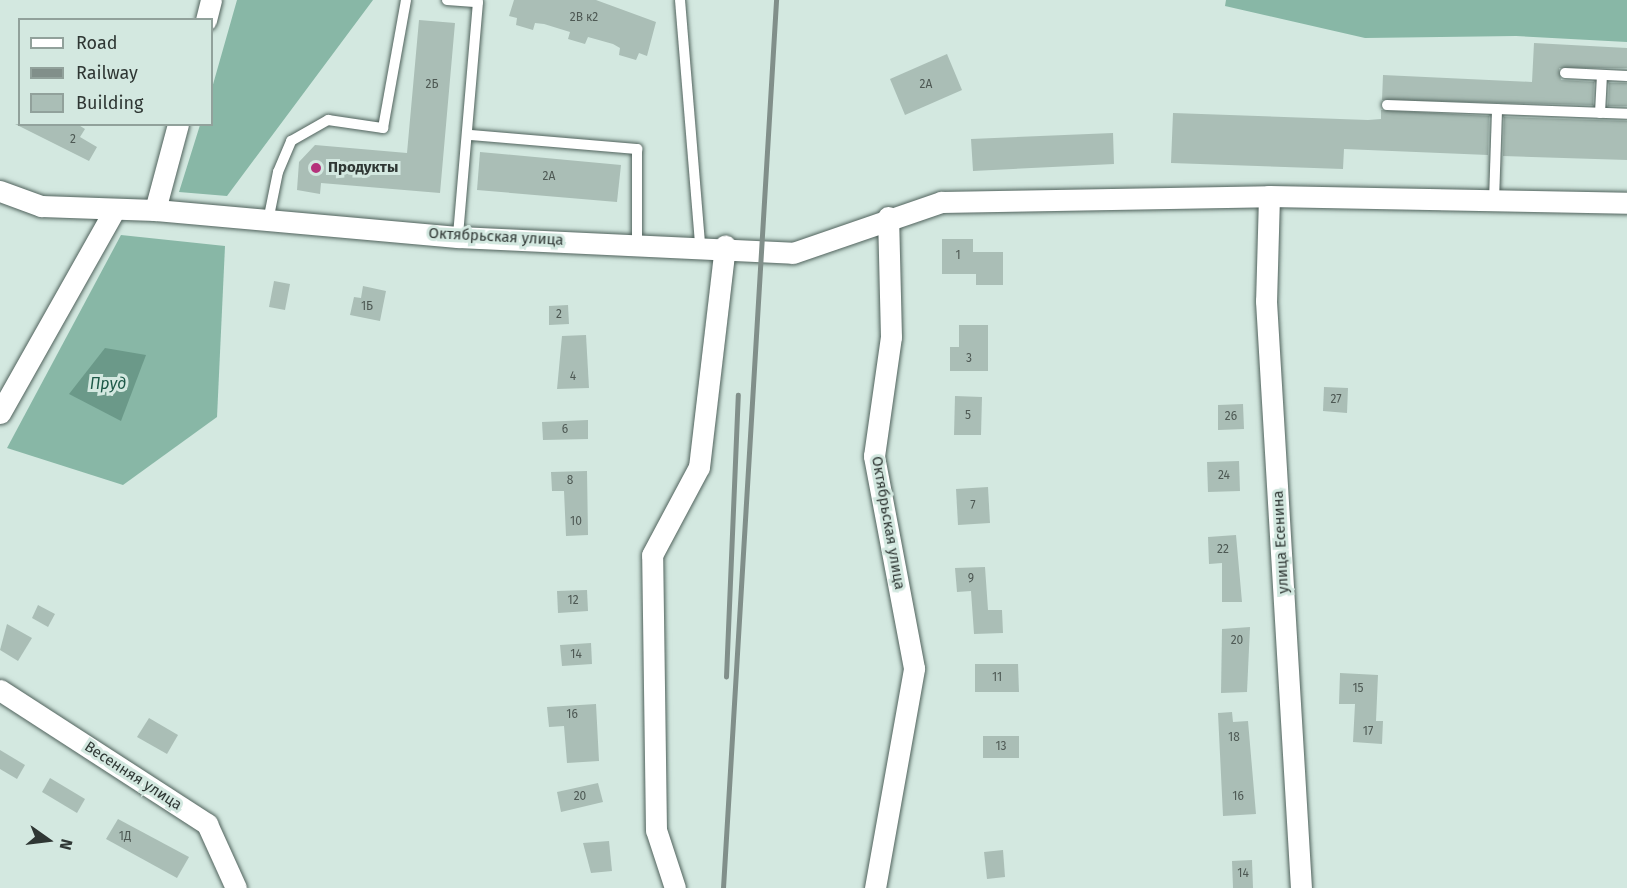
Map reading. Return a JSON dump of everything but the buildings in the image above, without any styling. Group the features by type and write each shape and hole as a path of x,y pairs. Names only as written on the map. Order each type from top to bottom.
{"street":[{"path":"206,18 211,0"},
{"path":"155,210 177,126"},
{"name":"Октябрьская улица","path":"0,191 41,206 155,210 458,237 725,246 793,253 888,217 891,337 874,456 914,668 875,888"},
{"path":"888,217 940,202 1269,196 1627,204"},
{"name":"улица Есенина","path":"1269,196 1266,301 1301,888"},
{"path":"0,413 116,209"},
{"path":"675,888 656,830 652,555 699,467 725,246"},
{"name":"Весенняя улица","path":"0,690 207,824 236,888"}],"lane":[{"path":"268,221 278,172 291,141 328,120 383,128 406,0"},
{"path":"447,0 478,1 470,135 458,237"},
{"path":"680,0 700,245"},
{"path":"1565,73 1627,76"},
{"path":"1600,113 1602,75"},
{"path":"1387,105 1627,114"},
{"path":"1494,201 1497,109"},
{"path":"470,135 637,149 637,243"}],"shaded area":[{"path":"237,0 373,0 227,196 179,192 200,126 213,126 213,84"},
{"path":"1226,0 1627,0 1627,42 1516,36 1365,38 1225,6"},
{"path":"121,235 225,246 217,417 123,485 7,448"}],"water":[{"name":"Пруд","path":"105,348 146,355 121,421 69,394"}],"railway":[{"path":"723,888 776,0"},
{"path":"726,677 738,395"}],"place":[{"name":"Продукты","path":"316,168"}]}
